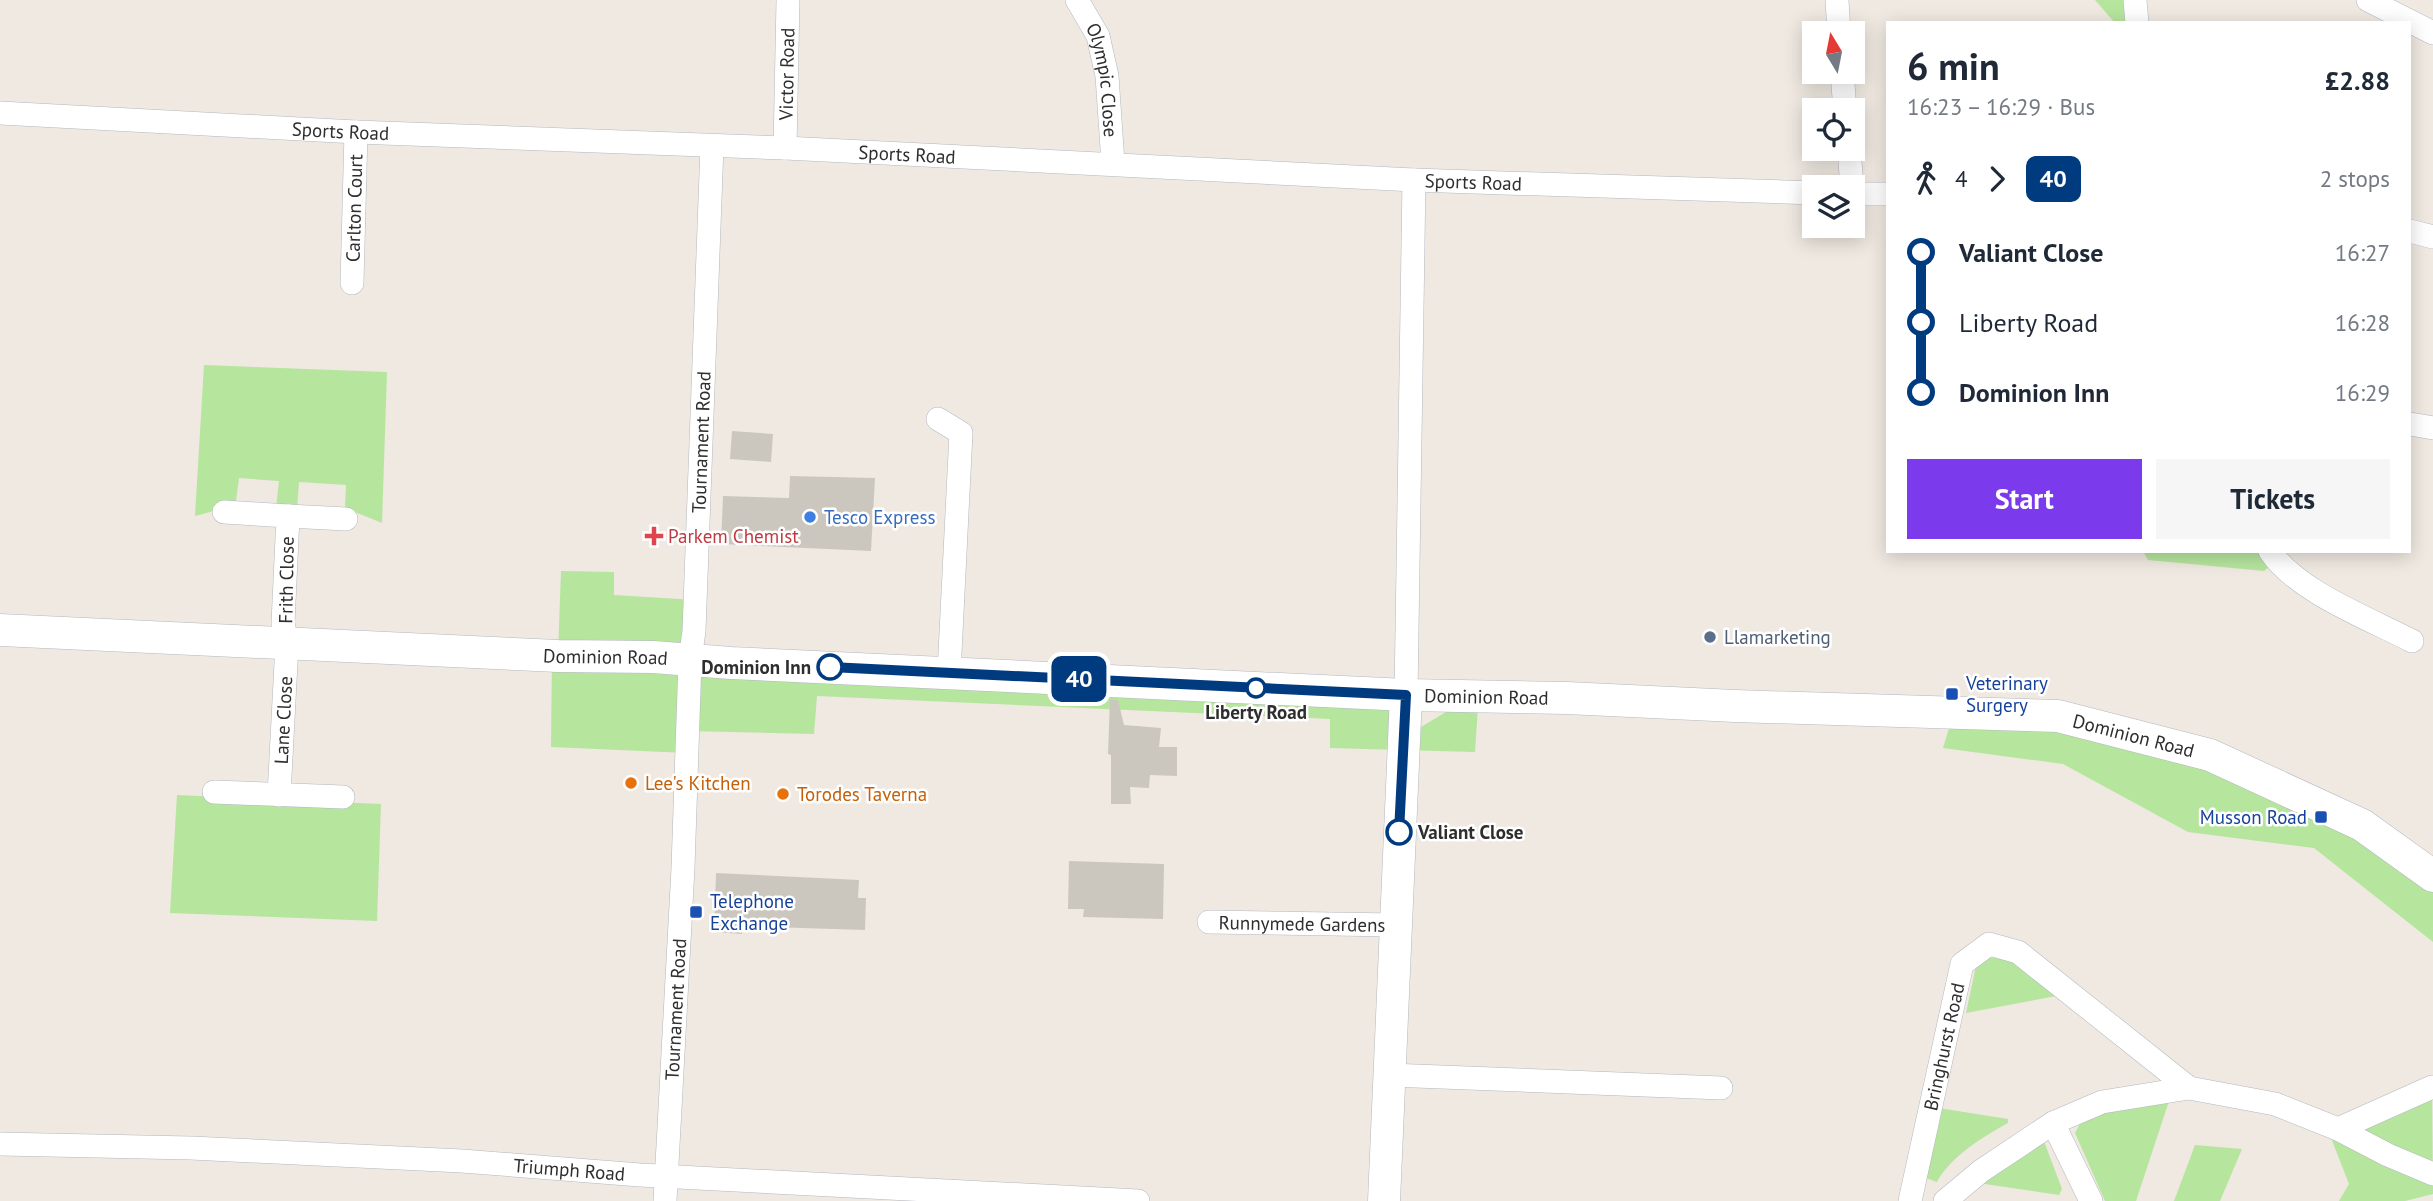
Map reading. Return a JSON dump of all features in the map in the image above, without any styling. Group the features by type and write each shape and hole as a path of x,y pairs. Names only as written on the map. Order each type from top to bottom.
{"street":[{"name":"Victor Road","path":"785,148 788,0"},
{"name":"Olympic Close","path":"1077,0 1098,36 1107,76 1113,163"},
{"path":"1837,0 1838,21"},
{"path":"2135,0 2137,21"},
{"path":"2368,0 2409,21"},
{"path":"2411,22 2433,33"},
{"name":"Sports Road","path":"0,113 356,132 1113,163 1414,180 1802,192"},
{"name":"Carlton Court","path":"352,283 356,132"},
{"name":"Tournament Road","path":"665,1201 684,842 690,660 694,631 712,146"},
{"path":"1384,1201 1406,695 1414,180"},
{"path":"1865,194 1886,194"},
{"path":"2411,231 2433,237"},
{"path":"938,419 961,433 949,673"},
{"path":"2411,424 2433,428"},
{"name":"Frith Close","path":"224,513 346,519"},
{"name":"Frith Close","path":"287,644 283,623 288,516"},
{"path":"2271,553 2276,561 2316,593 2412,641"},
{"name":"Dominion Road","path":"0,630 1406,695 1567,698 2058,716 2210,755 2362,825 2433,876"},
{"name":"Lane Close","path":"279,795 287,644"},
{"path":"214,793 343,797"},
{"name":"Runnymede Gardens","path":"1209,922 1395,925"},
{"name":"Bringhurst Road","path":"1910,1201 1962,964 1989,944 2018,952 2189,1088"},
{"path":"1389,1075 1721,1088"},
{"name":"Bringhurst Road","path":"1945,1201 1981,1171 2053,1123 2102,1102 2189,1088 2274,1104 2338,1129 2433,1174"},
{"path":"2338,1129 2433,1091"},
{"path":"2053,1123 2091,1201"},
{"name":"Triumph Road","path":"0,1144 191,1148 462,1160 909,1196 1138,1201"}],"green space":[{"path":"2095,0 2135,0 2137,21 2113,21"},
{"path":"204,365 387,372 382,523 345,508 346,485 299,482 297,510 276,508 279,481 239,478 236,501 229,507 195,516"},
{"path":"2144,553 2281,553 2264,571 2148,560"},
{"path":"561,571 614,572 614,595 695,600 690,660 1406,695 1409,734 1446,712 1478,707 1475,752 1330,748 1330,719 817,696 814,734 688,731 687,753 551,747 552,656 558,655"},
{"path":"1954,712 2210,755 2433,876 2433,942 2314,848 2188,832 2063,764 1943,748"},
{"path":"177,795 381,804 377,921 170,913"},
{"path":"1997,957 2011,960 2056,996 1966,1013 1976,966 1983,959"},
{"path":"2432,1087 2433,1194 2405,1201 2339,1201 2349,1184 2326,1125"},
{"path":"2169,1101 2136,1201 2105,1201 2075,1133 2084,1116"},
{"path":"1939,1108 2008,1119 2008,1123 1959,1156 1937,1182 1926,1178"},
{"path":"2037,1139 2045,1144 2062,1189 2059,1195 1978,1183"},
{"path":"2195,1145 2242,1149 2220,1201 2174,1201"}],"building":[{"path":"732,431 773,434 771,462 730,459"},
{"path":"790,476 875,478 871,551 721,544 723,496 789,498"},
{"path":"1110,699 1118,700 1124,725 1161,728 1159,747 1177,747 1177,776 1150,775 1149,788 1130,787 1131,804 1111,804 1111,755 1108,754"},
{"path":"1069,861 1164,864 1163,919 1083,917 1084,909 1068,909"},
{"path":"716,873 859,880 858,898 866,898 865,930 742,926 742,934 714,932"}],"bus line":[{"name":"40","path":"830,667 1406,695 1399,832"}],"place":[{"name":"Tesco Express","path":"810,517"},
{"name":"Parkem Chemist","path":"654,536"},
{"name":"Llamarketing","path":"1710,637"},
{"name":"Dominion Inn","path":"830,667"},
{"name":"Liberty Road","path":"1256,688"},
{"name":"Veterinary Surgery","path":"1952,694"},
{"name":"Lee's Kitchen","path":"631,783"},
{"name":"Torodes Taverna","path":"783,794"},
{"name":"Musson Road","path":"2321,817"},
{"name":"Valiant Close","path":"1399,832"},
{"name":"Telephone Exchange","path":"696,912"}]}
